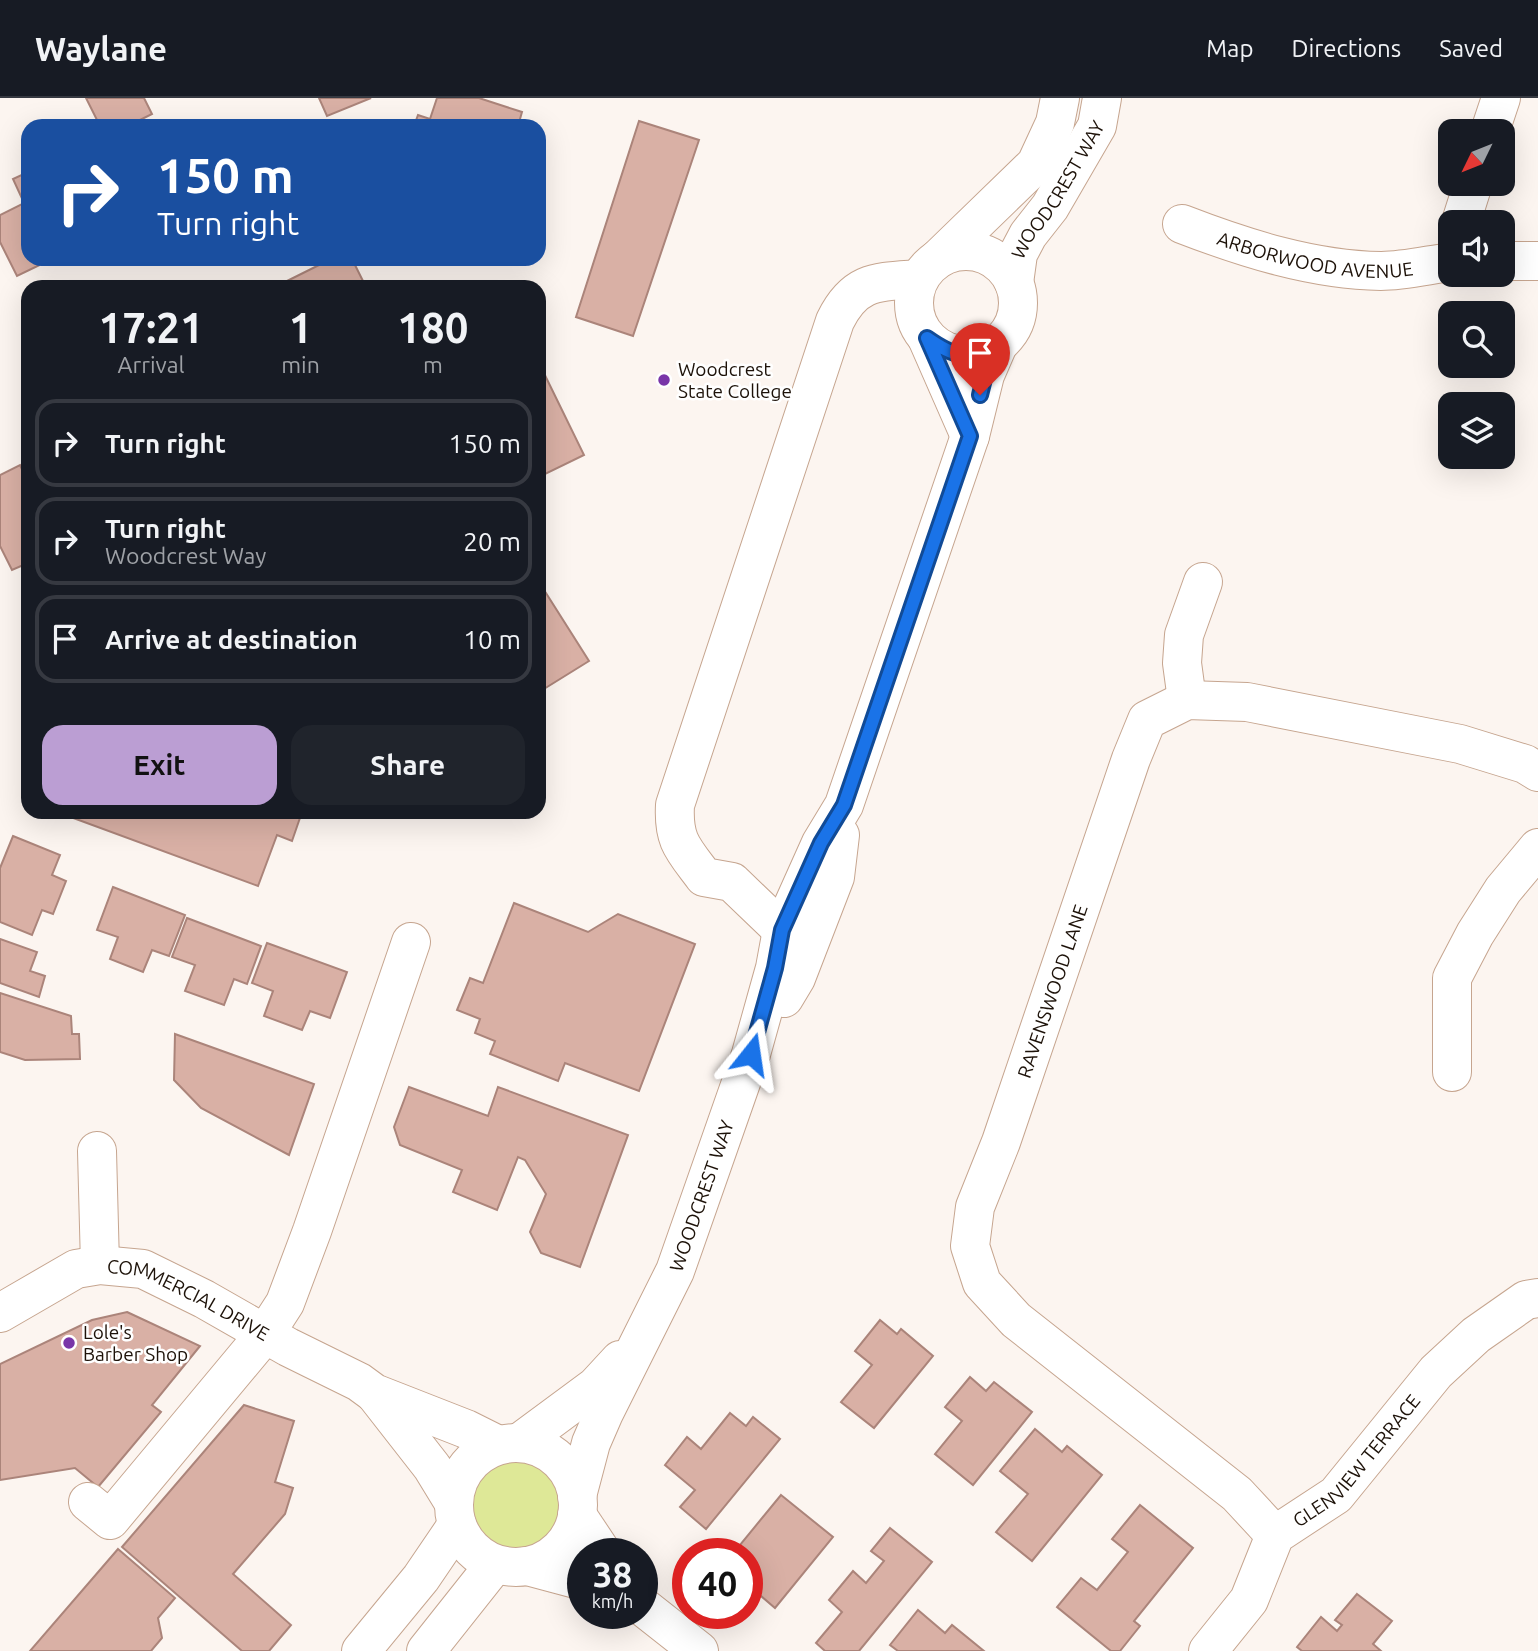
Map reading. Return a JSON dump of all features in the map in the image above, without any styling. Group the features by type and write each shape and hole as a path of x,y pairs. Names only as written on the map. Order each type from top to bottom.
{"street":[{"name":"WOODCREST WAY","path":"929,269 1036,164 1055,123 1060,98"},
{"name":"WOODCREST WAY","path":"1014,283 1018,254 1028,235 1050,207 1097,126 1102,98"},
{"path":"1494,119 1501,98"},
{"name":"ARBORWOOD AVENUE","path":"1182,224 1235,245 1304,262 1382,271 1438,264"},
{"path":"782,930 732,882 704,877 681,846 674,827 675,805 835,321 847,300 856,292 929,269 956,251 980,252 996,261 1014,283 1018,301 1016,319 1010,332 998,345 982,353 965,356 947,352 927,338"},
{"path":"1515,261 1538,261"},
{"path":"929,269 913,297 917,323 927,338 970,436"},
{"name":"WOODCREST WAY","path":"751,1054 796,978 835,877 844,805 970,436 985,375 998,345"},
{"path":"1187,700 1182,663 1184,635 1203,582"},
{"name":"RAVENSWOOD LANE","path":"1275,1535 1237,1494 1017,1320 982,1283 970,1246 975,1207 1001,1142 1131,759 1147,720 1187,700 1247,702 1460,744 1525,764 1538,772"},
{"name":"WOODCREST WAY","path":"577,1505 591,1443 675,1271 751,1054 775,968 782,930 821,843 844,805"},
{"path":"1452,1072 1452,978 1475,934 1503,890 1538,848"},
{"path":"89,1502 110,1520 265,1334 285,1303 411,942"},
{"path":"97,1151 100,1265"},
{"name":"COMMERCIAL DRIVE","path":"0,1313 76,1269 100,1265 143,1269 204,1299 374,1392 508,1444"},
{"name":"GLENVIEW TERRACE","path":"1208,1651 1248,1600 1275,1535 1336,1495 1436,1372 1476,1335 1526,1300 1538,1297"},
{"name":"WOODCREST WAY","path":"508,1444 596,1386 643,1336"},
{"name":"COMMERCIAL DRIVE","path":"374,1392 432,1467 455,1514"},
{"path":"360,1651 421,1578 455,1514 457,1483 467,1466 480,1454 508,1444 539,1448 558,1459 570,1476 577,1505 595,1538"},
{"path":"426,1651 511,1565 545,1560 560,1549 571,1533 577,1505"},
{"path":"455,1514 472,1549 511,1565 567,1577"},
{"path":"658,1619 699,1651"}],"green space":[{"path":"515,1460 532,1463 547,1473 557,1488 560,1505 557,1522 547,1537 532,1547 515,1550 498,1547 483,1537 473,1522 470,1505 473,1488 483,1473 498,1463"}],"building":[{"path":"86,98 144,98 152,114 142,119 96,119"},
{"path":"319,98 371,98 327,116"},
{"path":"437,98 479,98 522,112 520,119 430,119"},
{"path":"639,121 699,140 633,336 576,317"},
{"path":"21,175 21,196 13,179"},
{"path":"21,204 21,266 38,266 17,276 0,242 0,215"},
{"path":"317,266 356,266 362,280 289,280"},
{"path":"546,377 584,455 546,474"},
{"path":"20,465 21,467 21,566 12,570 0,546 0,475"},
{"path":"546,593 589,661 546,688"},
{"path":"76,819 300,819 292,841 277,835 258,886"},
{"path":"13,836 60,855 52,875 66,881 53,914 42,910 32,935 0,922 0,868"},
{"path":"113,887 185,915 169,956 152,950 143,972 110,959 118,937 97,930"},
{"path":"514,903 588,932 618,914 695,944 639,1091 565,1063 558,1081 490,1054 495,1041 475,1033 480,1019 457,1010 470,978 483,983"},
{"path":"187,918 261,946 247,984 234,979 224,1005 185,991 195,965 172,957"},
{"path":"0,939 37,952 30,971 45,976 39,997 0,983"},
{"path":"267,943 347,972 330,1018 310,1011 302,1030 264,1016 273,991 252,983"},
{"path":"0,993 71,1016 72,1034 79,1034 80,1059 25,1060 0,1052"},
{"path":"175,1034 314,1084 289,1155 201,1108 174,1080"},
{"path":"409,1087 488,1116 498,1087 628,1135 580,1267 541,1253 530,1232 546,1194 525,1160 518,1157 497,1210 453,1192 462,1170 400,1145 394,1127"},
{"path":"127,1312 200,1346 152,1405 161,1412 98,1487 75,1468 0,1480 0,1364 92,1320"},
{"path":"880,1320 897,1334 901,1329 933,1356 874,1428 841,1402 872,1365 855,1351"},
{"path":"970,1377 986,1391 994,1382 1032,1412 973,1485 935,1454 962,1421 945,1407"},
{"path":"244,1405 294,1421 275,1482 293,1488 285,1514 233,1574 291,1625 269,1651 242,1651 122,1547"},
{"path":"730,1413 746,1426 753,1417 780,1439 706,1529 680,1507 695,1490 665,1465 687,1437 701,1449"},
{"path":"1035,1429 1062,1452 1067,1446 1102,1475 1032,1561 996,1532 1028,1494 1000,1471"},
{"path":"781,1495 833,1537 775,1608 763,1598 763,1538 746,1538"},
{"path":"1140,1505 1193,1548 1134,1621 1140,1626 1120,1651 1111,1651 1057,1607 1081,1578 1097,1590 1128,1552 1112,1539"},
{"path":"890,1528 932,1562 859,1651 825,1651 816,1643 842,1612 829,1600 853,1571 866,1583 884,1561 871,1551"},
{"path":"118,1549 175,1598 158,1618 162,1638 151,1651 30,1651"},
{"path":"1357,1594 1392,1621 1373,1644 1381,1651 1302,1651 1297,1647 1321,1617 1337,1631 1342,1625 1335,1620"},
{"path":"918,1610 945,1633 952,1625 984,1651 898,1651 890,1645"}],"place":[{"name":"Woodcrest State College","path":"664,380"},
{"name":"Lole's Barber Shop","path":"69,1343"}],"route":[{"path":"751,1054 775,968 782,930 821,843 844,805 970,436 927,338 947,352 965,356 982,353 998,345 980,395"}]}
